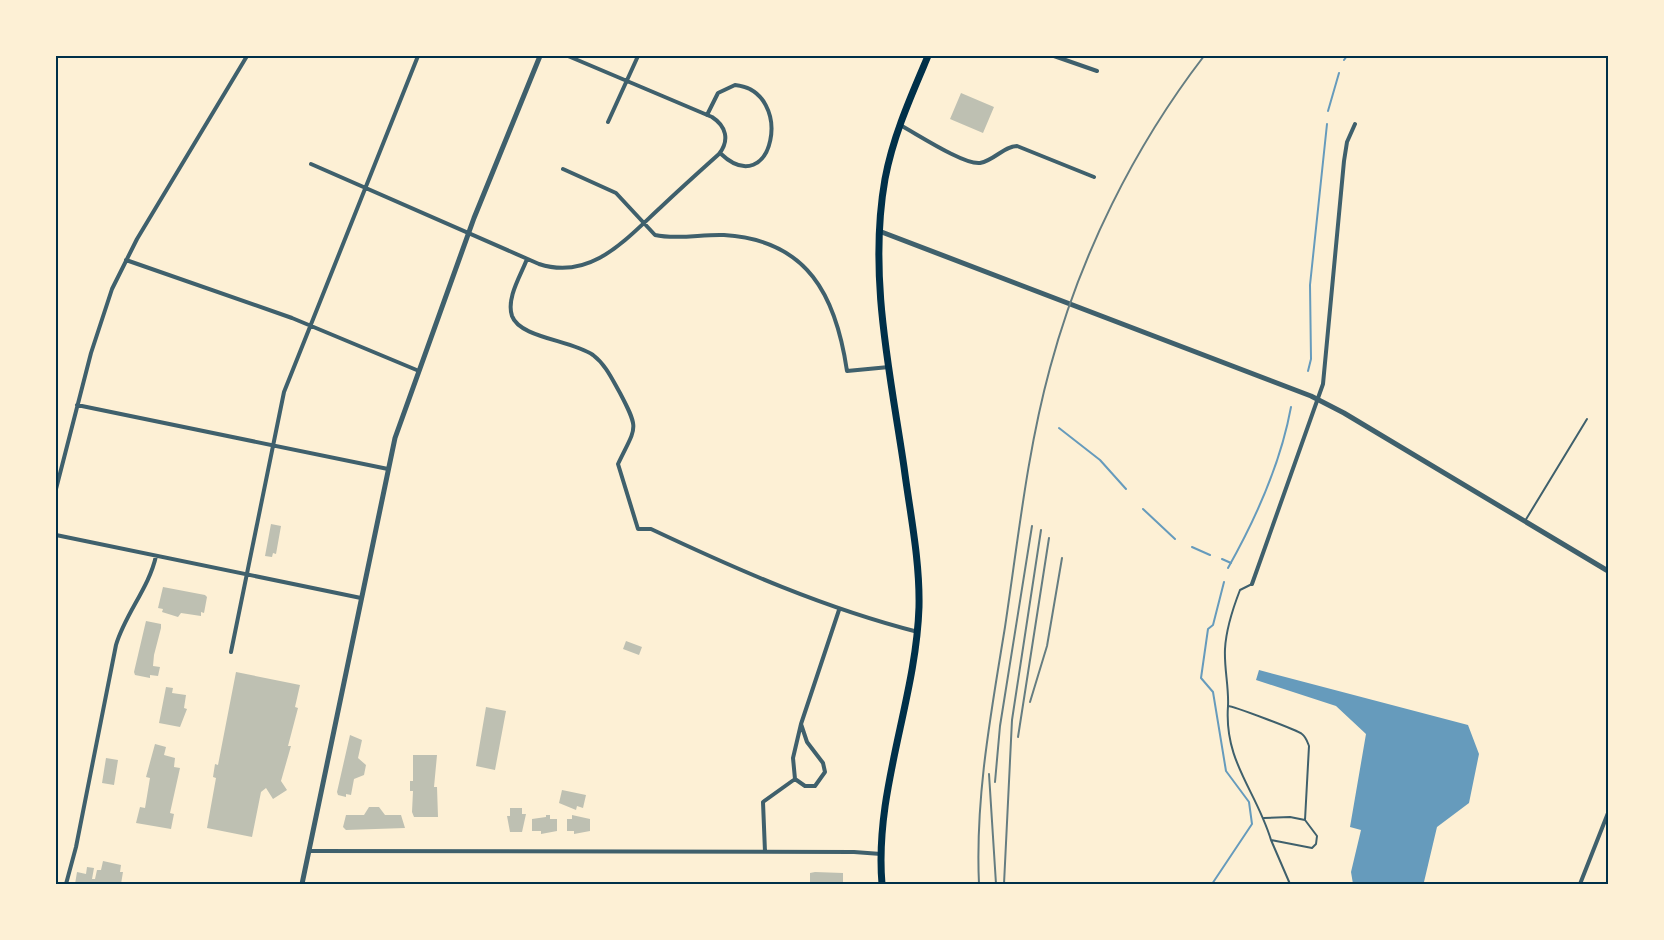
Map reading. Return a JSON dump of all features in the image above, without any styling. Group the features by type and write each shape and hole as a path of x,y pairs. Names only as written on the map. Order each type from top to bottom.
{"main road":[{"path":"882,885 881,854 886,804 912,680 918,632 917,558 879,283 879,231 885,180 900,125 928,56"}],"street":[{"path":"56,489 101,318 126,260 247,56"},
{"path":"231,652 284,392 418,56"},
{"path":"302,885 398,430 470,233 540,56"},
{"path":"311,164 527,259 554,268 584,265 608,255 720,153 726,143 725,130 718,121 707,115 568,56"},
{"path":"608,122 638,56"},
{"path":"1054,56 1097,71"},
{"path":"707,115 718,93 735,85 756,92 764,99 768,109 769,146 762,160 751,167 742,167 729,161 720,153"},
{"path":"1252,584 1318,399 1327,359 1347,142 1355,124"},
{"path":"900,125 974,163 994,160 1011,146 1017,146 1094,177"},
{"path":"563,169 613,191 627,203 643,224 658,236 729,236 763,242 788,254 808,270 826,295 837,323 847,371 889,367"},
{"path":"879,231 1318,399 1608,571"},
{"path":"527,259 511,302 516,322 525,331 572,344 597,358 609,372 634,420 634,430 618,464 638,529 651,529 752,575 839,610 918,632"},
{"path":"126,260 310,325 419,371"},
{"path":"77,405 388,469"},
{"path":"56,535 361,598"},
{"path":"66,885 76,847 118,639 125,619 152,572 156,556"},
{"path":"801,724 807,742 824,763 825,772 815,786 805,786 795,779 793,758 801,724 839,610"},
{"path":"765,852 763,802 795,779"},
{"path":"1580,885 1608,813"},
{"path":"310,851 881,854"}],"lane":[{"path":"1525,521 1587,419"},
{"path":"1252,584 1240,590 1225,651 1229,682 1228,706 1232,754 1264,818 1290,885"},
{"path":"1228,706 1236,706 1243,712 1289,727 1307,739 1309,746 1305,820 1317,836 1316,844 1312,848 1271,840"},
{"path":"1264,818 1290,817 1305,820"}],"water":[{"path":"1259,670 1468,725 1479,754 1469,803 1437,827 1424,882 1426,884 1353,884 1351,872 1361,830 1350,827 1366,734 1336,706 1256,680"}],"building":[{"path":"961,93 994,107 983,133 950,119"},
{"path":"271,524 281,526 276,554 273,553 272,557 265,556"},
{"path":"163,587 205,595 207,597 204,613 201,612 201,616 181,613 178,617 162,612 163,609 158,608"},
{"path":"146,621 161,624 153,666 160,667 158,676 150,675 150,678 135,675 134,672"},
{"path":"626,641 642,647 639,655 623,649"},
{"path":"236,672 300,685 295,707 298,708 288,746 291,746 281,781 287,790 273,799 266,788 261,792 252,837 207,828 216,778 213,777 215,764 218,765"},
{"path":"166,687 173,688 172,693 186,695 184,708 187,709 180,727 159,723"},
{"path":"486,707 506,711 495,770 476,766"},
{"path":"350,735 362,740 358,758 366,765 364,775 354,779 351,795 346,794 346,797 338,795 337,792"},
{"path":"155,744 166,747 164,755 175,758 174,767 180,768 170,813 174,814 171,829 136,823 140,807 145,808 150,778 146,777"},
{"path":"413,755 437,755 434,787 437,787 438,817 414,817 412,812 413,791 410,791 410,781 413,781"},
{"path":"106,758 118,760 114,785 102,783"},
{"path":"562,790 586,795 583,808 577,806 576,810 559,803"},
{"path":"369,807 379,807 385,815 401,815 405,828 346,830 343,827 346,815 364,815"},
{"path":"510,808 522,808 522,814 526,814 522,832 510,832 507,816 510,816"},
{"path":"550,815 550,819 557,819 557,831 541,834 541,831 532,831 532,819 546,817"},
{"path":"572,815 590,819 590,831 574,834 574,831 567,831 567,819 572,819"},
{"path":"103,861 121,865 120,872 123,872 121,884 75,884 77,872 86,874 87,867 94,868 92,879 95,879 97,870 101,870"},
{"path":"810,873 843,873 843,884 810,884"}],"waterway":[{"path":"1344,60 1347,56"},
{"path":"1328,111 1339,73"},
{"path":"1308,371 1311,359 1310,285 1327,124"},
{"path":"1228,568 1266,490 1281,449 1291,407"},
{"path":"1059,428 1100,460 1126,489"},
{"path":"1143,509 1175,539"},
{"path":"1192,547 1210,555"},
{"path":"1222,559 1231,563"},
{"path":"1212,884 1252,824 1249,802 1226,771 1213,692 1201,678 1208,629 1213,625 1224,582"}],"railway":[{"path":"979,884 979,820 990,723 1029,464 1050,368 1077,285 1112,204 1155,127 1204,56"},
{"path":"995,782 1000,726 1032,526"},
{"path":"1004,884 1012,720 1041,530"},
{"path":"1018,737 1049,538"},
{"path":"1030,702 1047,646 1062,558"},
{"path":"989,774 996,884"}]}
